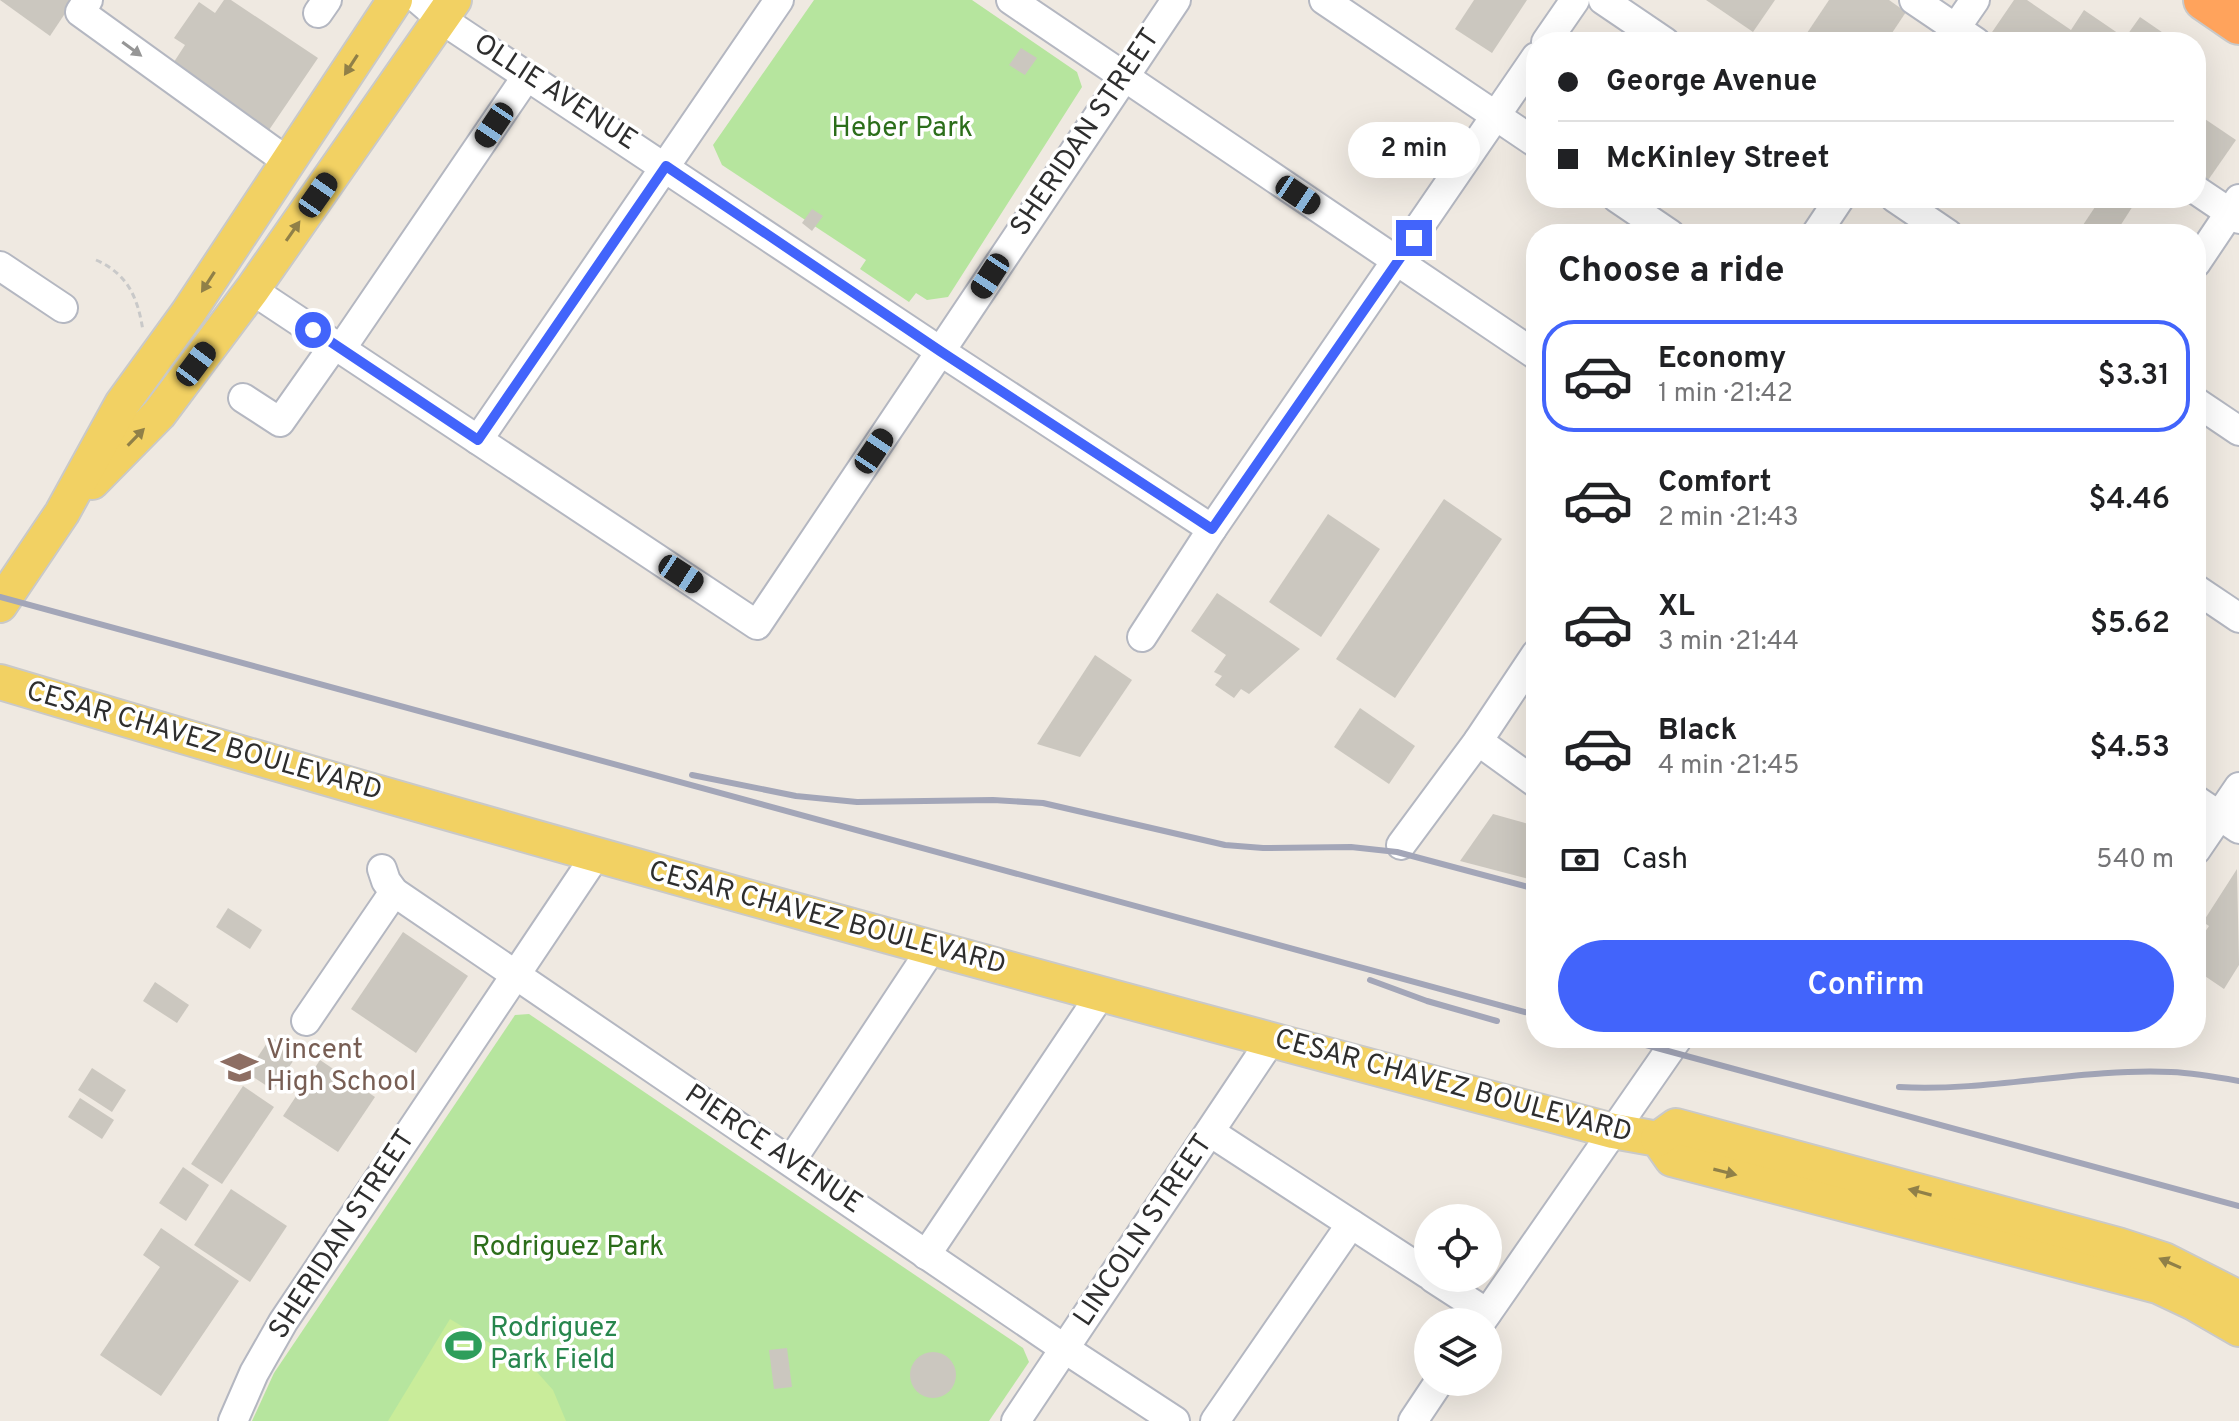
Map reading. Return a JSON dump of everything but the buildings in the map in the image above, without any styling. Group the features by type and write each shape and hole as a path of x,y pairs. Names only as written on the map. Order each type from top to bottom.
{"highway":[{"path":"2204,0 2239,24"}],"main road":[{"path":"0,605 62,513 122,404 188,313 395,0"},
{"path":"62,513 159,414 252,290 438,6"},
{"name":"CESAR CHAVEZ BOULEVARD","path":"0,682 596,855 932,948 1613,1131 1658,1139 1672,1159 2158,1286 2239,1329"},
{"name":"CESAR CHAVEZ BOULEVARD","path":"1658,1139 1676,1126 2118,1245 2164,1260 2239,1298"},
{"path":"1825,1198 1848,1222 2151,1306 2192,1324 2239,1352"}],"street":[{"path":"88,0 80,12 288,162"},
{"path":"252,290 478,440 779,0"},
{"path":"1011,0 1526,348"},
{"name":"SHERIDAN STREET","path":"478,440 757,625 1176,0"},
{"path":"1324,0 1526,136"},
{"path":"1553,32 1575,0"},
{"path":"1603,0 1650,32"},
{"path":"1914,0 1953,32"},
{"path":"1961,32 1975,0"},
{"name":"OLLIE AVENUE","path":"438,6 527,76 1212,529"},
{"path":"1142,637 1212,529 1526,72"},
{"path":"243,398 280,422 338,347 527,76"},
{"path":"2206,195 2236,210 2206,250"},
{"path":"1632,208 1655,224"},
{"path":"1910,208 1933,224"},
{"path":"0,266 63,308"},
{"path":"2206,409 2239,431"},
{"path":"2206,596 2239,618"},
{"path":"1401,845 1478,741 1526,669"},
{"path":"1478,741 1526,776"},
{"path":"2206,834 2239,787"},
{"name":"SHERIDAN STREET","path":"233,1421 254,1373 283,1322 596,855"},
{"name":"PIERCE AVENUE","path":"306,1021 388,880 515,976 1175,1421"},
{"path":"791,1161 932,948"},
{"path":"926,1255 1101,994"},
{"name":"LINCOLN STREET","path":"1016,1421 1271,1040"},
{"path":"1491,1308 1671,1048"},
{"path":"1210,1132 1414,1265"},
{"path":"1215,1421 1351,1224"},
{"path":"1451,1292 1471,1308"},
{"path":"1413,1421 1430,1396"}],"path":[{"path":"96,260 111,267 132,290 140,309 143,331"}],"green space":[{"name":"Heber Park","path":"814,0 972,0 1077,72 1082,87 948,297 927,300 916,293 909,302 860,269 866,260 722,165 713,145"},
{"name":"Rodriguez Park","path":"529,1014 1023,1348 1029,1362 989,1421 252,1421 274,1373 515,1015"},
{"name":"Rodriguez Park Field","path":"450,1319 536,1371 553,1390 566,1421 388,1421"}],"railway":[{"path":"0,597 1526,1012"},
{"path":"692,775 796,796 857,802 993,800 1043,803 1225,845 1351,847 1397,852 1526,886"},
{"path":"1370,980 1427,1001 1497,1021"},
{"path":"1657,1048 2239,1206"},
{"path":"1899,1087 1967,1086 2137,1072 2188,1073 2239,1081"}],"place":[{"name":"Vincent High School","path":"240,1067"},
{"name":"Rodriguez Park Field","path":"464,1345"}],"route":[{"path":"313,330 478,440 666,166 1212,529 1414,238"}]}
